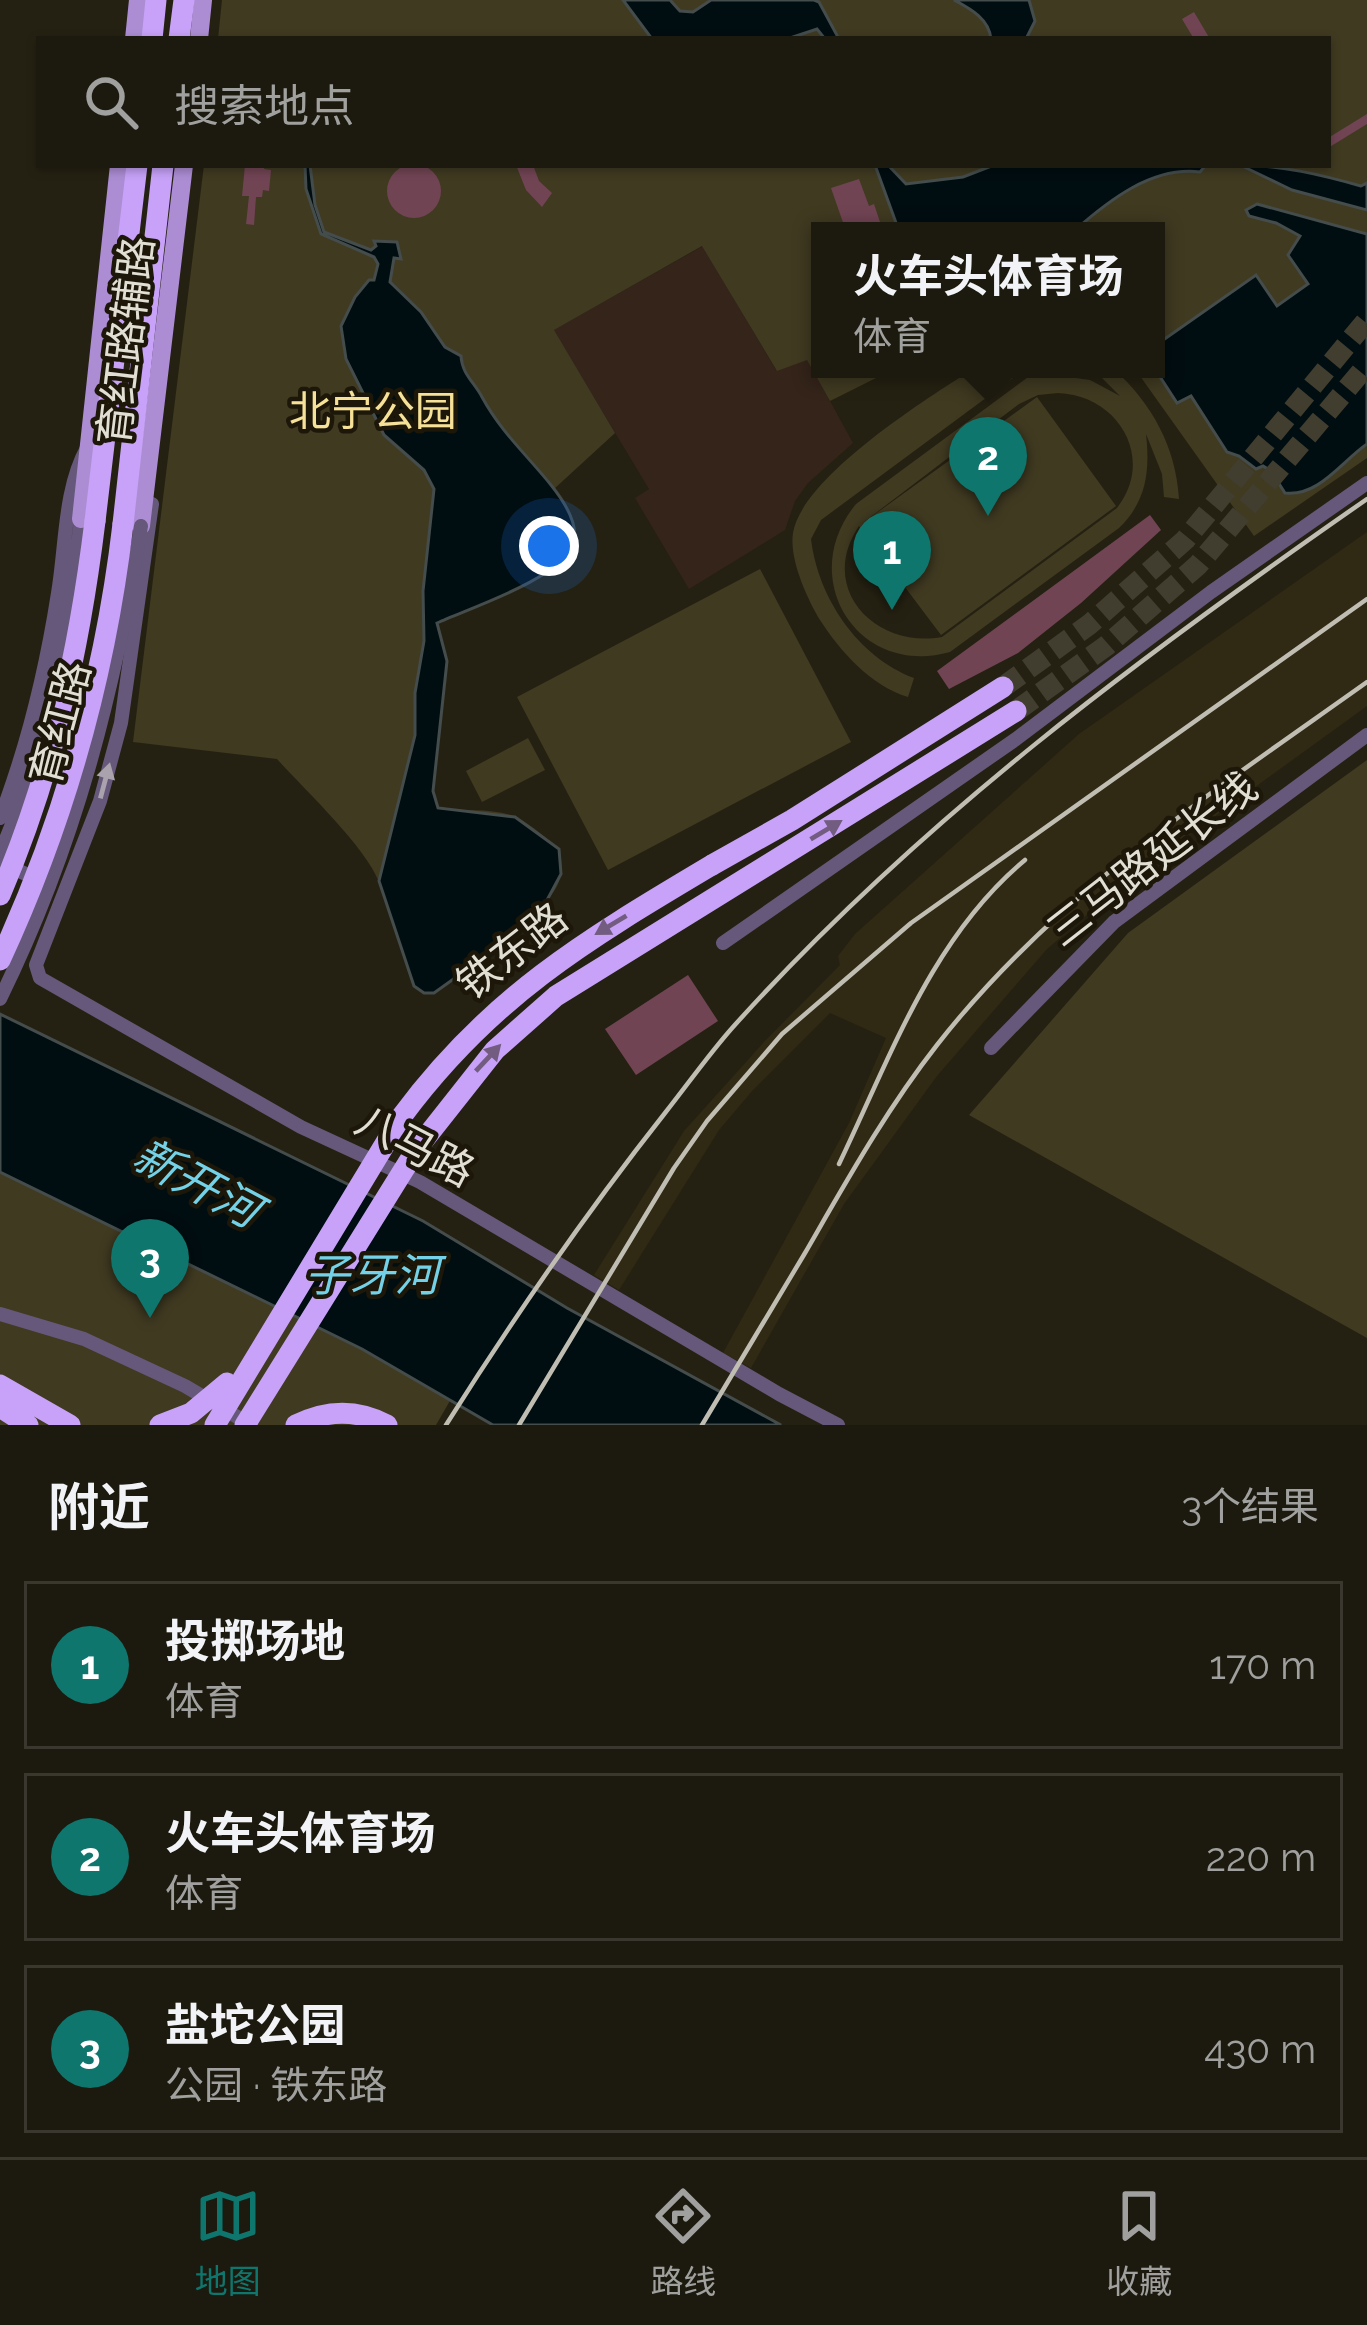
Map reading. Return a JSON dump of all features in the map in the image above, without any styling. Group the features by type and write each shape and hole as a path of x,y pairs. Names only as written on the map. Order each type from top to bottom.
{"highway":[{"path":"152,36 156,0"},
{"path":"179,36 184,0"},
{"name":"育红路","path":"88,520 137,168"},
{"name":"育红路","path":"132,525 164,168"},
{"path":"0,895 24,839 62,722 85,609 88,520"},
{"path":"0,960 78,761 132,525"},
{"name":"铁东路","path":"215,1425 402,1116 462,1042 567,953 1003,687"},
{"name":"铁东路","path":"248,1425 416,1150 495,1050 556,996 1016,710"},
{"path":"201,1425 343,1192 402,1116"},
{"path":"261,1425 377,1232 416,1150"},
{"path":"0,1384 70,1425"},
{"path":"160,1425 190,1413 227,1384"},
{"path":"0,1406 28,1425"},
{"path":"296,1425 339,1413 387,1425"}],"main road":[{"path":"134,36 138,0"},
{"path":"199,36 203,0"},
{"name":"育红路辅路","path":"88,520 89,443 119,168"},
{"name":"育红路辅路","path":"132,525 150,445 184,168"}],"street":[{"path":"0,818 39,695 76,468 89,443"},
{"name":"八马路","path":"150,445 154,478 149,538 121,723 100,801 36,965 40,979 301,1127 420,1182 838,1425"},
{"path":"723,943 1016,740 1211,592 1367,483"},
{"name":"育红路","path":"0,853 40,738 88,520"},
{"name":"育红路","path":"0,999 61,856 97,749 122,644 132,525"},
{"name":"三马路延长线","path":"991,1048 1114,922 1367,735"},
{"path":"0,863 66,892"},
{"path":"0,913 47,937"},
{"path":"0,1314 84,1339 185,1386 248,1425"}],"shaded area":[{"path":"703,246 776,370 807,359 811,378 817,378 853,443 808,483 795,501 785,530 689,589 635,498 649,489 553,330"},
{"path":"1367,532 1367,706 1131,877 1047,949 937,1076 844,1204 751,1368 723,1353 849,1123 886,1038 830,1013 719,1130 619,1290 594,1275 684,1131 840,965 838,956 855,934 1079,734"}],"green space":[{"name":"北宁公园","path":"222,0 1367,0 1367,458 1254,536 1141,378 1165,378 1165,222 811,222 811,367 807,360 777,371 702,246 554,330 615,433 554,489 572,520 575,541 568,554 536,578 437,623 447,661 433,791 438,808 518,818 559,849 561,868 548,899 519,928 434,993 425,991 413,983 398,929 372,868 277,759 133,742 204,168 1331,168 1331,36 218,36"},
{"name":"北宁公园","path":"817,378 876,378 830,401"},
{"path":"960,378 1013,378 821,520 811,539 822,583 844,623 875,656 914,678 908,697 869,676 828,632 800,578 793,533 801,511 818,488 898,419"},
{"path":"1027,378 1090,380 1120,396 1102,378 1122,378 1160,428 1177,480 1179,499 1164,497 1162,474 1146,434 1144,484 1128,518 950,652 917,656 888,650 864,636 846,616 835,590 832,562 839,533 856,504","holes":["1058,393 1098,405 1125,432 1131,450 1133,469 1117,508 942,637 895,633 875,624 860,609 849,592 845,571 848,549 859,526 941,635 1116,506 1037,397 860,525 1019,404 1038,395"]},
{"path":"760,569 851,742 608,870 517,697"},
{"path":"528,738 545,770 482,802 466,771"},
{"path":"1367,760 1367,1338 969,1115 1128,933"},
{"path":"0,1172 362,1349 451,1399 436,1425 0,1425"}],"water":[{"path":"623,0 670,0 680,11 693,12 711,0 814,0 837,36 823,36 817,29 796,36 650,36"},
{"path":"954,0 1029,0 1035,21 1028,36 991,36 973,11"},
{"path":"305,168 310,168 324,232 371,250 374,241 397,242 401,259 394,258 390,282 421,312 445,347 461,356 489,410 556,491 574,529 573,544 551,569 437,623 447,661 433,791 438,808 515,817 559,849 561,874 546,902 494,950 434,993 414,986 379,881 415,735 434,489 424,470 384,435 346,359 341,326 355,297 374,280 378,264 374,257 321,234 306,189"},
{"path":"876,168 891,168 906,184 963,177 986,168 1203,168 1148,180 1085,222 896,222"},
{"path":"1246,168 1278,168 1361,186 1367,183 1367,210 1292,190"},
{"path":"1257,204 1367,234 1367,444 1319,484 1297,493 1285,493 1263,466 1256,469 1227,452 1191,396 1177,403 1161,378 1165,378 1165,339 1256,275 1277,306 1308,284 1288,255 1300,236 1249,216 1246,210"},
{"name":"子牙河","path":"0,1014 423,1221 567,1308 781,1425 493,1425 362,1349 0,1172"}],"building":[{"path":"1194,12 1208,36 1192,36 1182,19"},
{"path":"1367,114 1367,124 1331,146 1331,136"},
{"path":"245,168 271,170 269,191 256,197 254,225 246,224 249,196 242,196"},
{"path":"401,168 427,168 439,181 439,201 424,216 404,216 389,201 389,181"},
{"path":"517,168 534,168 552,193 542,207 526,190"},
{"path":"859,179 880,222 843,222 831,188"},
{"path":"1150,515 1161,530 1081,603 1018,653 949,689 937,671"},
{"path":"688,975 718,1021 636,1075 605,1029"}],"tunnel":[{"path":"1003,687 1090,624 1185,540 1367,320"},
{"path":"1016,711 1106,646 1198,565 1367,365"}],"railway":[{"path":"446,1425 551,1266 636,1151 724,1037 804,952 878,880 1035,745 1199,619 1367,499"},
{"path":"519,1425 674,1168 707,1121 782,1034 911,923 1367,599"},
{"path":"702,1425 884,1121 937,1045 983,991 1032,940 1138,848 1367,682"},
{"path":"839,1164 939,962 992,891 1025,860"}],"place":[{"name":"火车头体育场","path":"988,516"},
{"name":"投掷场地","path":"892,610"},
{"name":"盐坨公园","path":"150,1318"}],"water label":[{"name":"新开河","path":"197,1183"}]}
